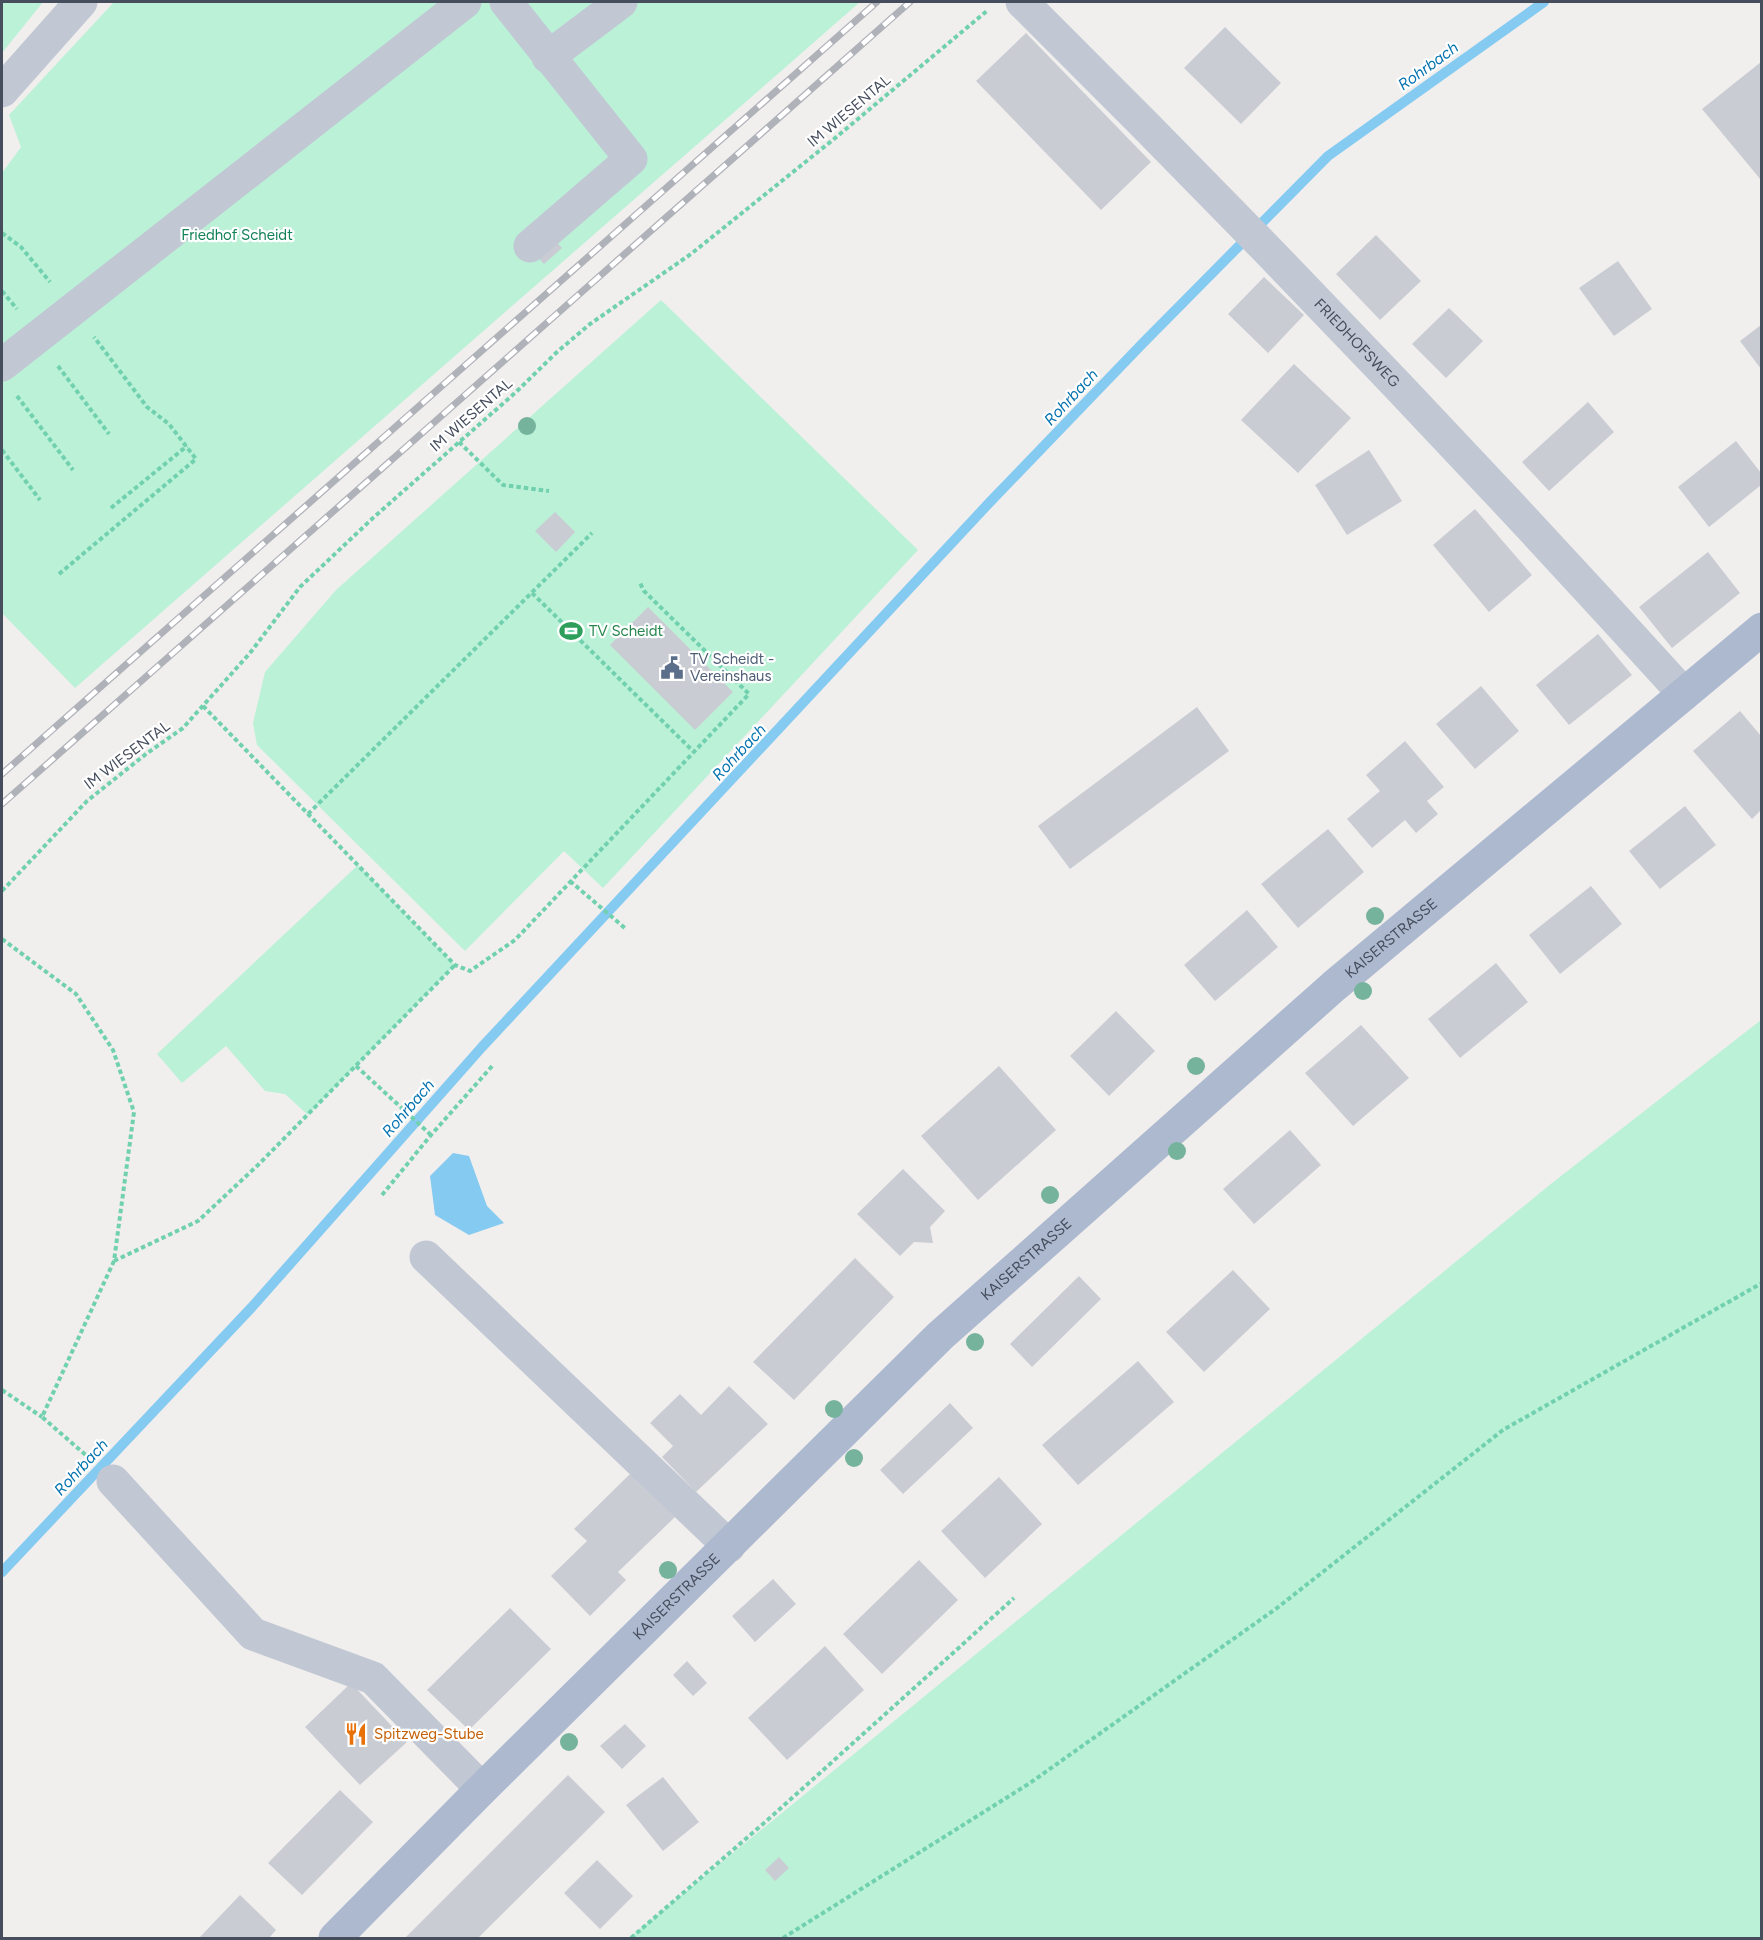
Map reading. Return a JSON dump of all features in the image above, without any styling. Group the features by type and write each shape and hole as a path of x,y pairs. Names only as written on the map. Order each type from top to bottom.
{"main road":[{"name":"KAISERSTRASSE","path":"335,1938 482,1789 949,1328 1334,986 1761,628"}],"street":[{"path":"2,91 81,2"},
{"path":"2,365 465,2"},
{"path":"506,2 632,159 530,246"},
{"path":"548,57 621,2"},
{"name":"FRIEDHOFSWEG","path":"1022,2 1227,208 1464,456 1683,694"},
{"path":"426,1257 729,1546"},
{"path":"113,1481 253,1634 373,1678 482,1789"}],"path":[{"name":"IM WIESENTAL","path":"2,891 87,801 183,728 250,653 300,587 374,517 590,324 691,254 834,139 989,9"},
{"path":"2,233 21,247 72,308 147,407 169,424 196,459 59,574"},
{"path":"36,337 109,434"},
{"path":"16,395 73,470"},
{"path":"459,442 503,485 549,491"},
{"path":"111,508 188,446"},
{"path":"2,450 40,500"},
{"path":"308,814 592,533"},
{"path":"202,706 456,965 470,971 515,940 749,694 644,591 639,581"},
{"path":"532,593 694,752"},
{"path":"570,881 626,929"},
{"path":"2,939 76,994 113,1050 134,1112 114,1261 42,1417"},
{"path":"114,1261 198,1221 258,1165 456,965"},
{"path":"382,1195 494,1064"},
{"path":"356,1066 431,1135"},
{"path":"783,1938 1030,1783 1277,1608 1503,1430 1761,1283"},
{"path":"2,1390 42,1417 74,1443"},
{"path":"631,1938 771,1817 1014,1598"}],"green space":[{"path":"2,2 43,2 2,53"},
{"name":"Friedhof Scheidt","path":"114,2 860,2 75,688 2,613 2,173 21,147 9,115"},
{"name":"TV Scheidt","path":"661,300 918,550 603,888 564,851 465,951 257,745 253,723 265,672 336,590"},
{"path":"358,865 455,965 308,1115 285,1094 265,1091 226,1046 182,1083 157,1054"},
{"path":"1761,1020 1761,1938 629,1938 1552,1183"}],"water":[{"path":"453,1153 469,1156 487,1206 504,1223 469,1235 435,1215 430,1176"}],"building":[{"path":"1225,27 1281,83 1241,124 1184,68"},
{"path":"1026,33 1151,162 1101,210 976,81"},
{"path":"1761,62 1761,180 1702,109"},
{"path":"1376,235 1421,281 1380,320 1336,274"},
{"path":"551,236 562,248 544,264 533,252"},
{"path":"1618,261 1652,309 1614,336 1579,288"},
{"path":"1264,277 1304,315 1268,353 1228,314"},
{"path":"1449,308 1483,341 1446,378 1412,344"},
{"path":"1761,325 1761,369 1740,341"},
{"path":"1294,364 1351,418 1298,473 1241,420"},
{"path":"1588,402 1614,432 1549,491 1522,462"},
{"path":"1736,441 1761,473 1761,485 1709,527 1678,487"},
{"path":"1369,450 1402,501 1347,535 1315,485"},
{"path":"1475,509 1532,575 1489,612 1433,545"},
{"path":"555,512 575,532 556,552 535,531"},
{"path":"1708,552 1740,593 1672,648 1639,607"},
{"name":"TV Scheidt - Vereinshaus","path":"648,607 733,692 695,730 610,645"},
{"path":"1598,634 1632,675 1569,725 1536,685"},
{"path":"1481,686 1519,731 1475,769 1436,724"},
{"path":"1197,707 1229,751 1070,869 1038,826"},
{"path":"1740,711 1761,736 1761,810 1752,819 1693,751"},
{"path":"1405,741 1444,787 1427,801 1438,814 1416,833 1405,820 1372,848 1347,819 1380,791 1366,775"},
{"path":"1685,806 1716,845 1660,889 1629,851"},
{"path":"1328,829 1364,872 1298,928 1261,884"},
{"path":"1591,886 1622,924 1560,974 1529,935"},
{"path":"1247,910 1278,947 1215,1001 1184,965"},
{"path":"1496,963 1528,1002 1460,1058 1428,1019"},
{"path":"1116,1011 1155,1051 1109,1096 1070,1056"},
{"path":"1361,1025 1409,1078 1353,1126 1305,1073"},
{"path":"999,1066 1056,1130 978,1200 921,1136"},
{"path":"1290,1130 1321,1165 1254,1224 1223,1189"},
{"path":"903,1169 945,1211 930,1227 933,1243 914,1242 900,1256 857,1214"},
{"path":"855,1258 894,1297 794,1400 753,1362"},
{"path":"1233,1270 1270,1309 1204,1372 1166,1332"},
{"path":"1079,1276 1101,1299 1032,1367 1010,1344"},
{"path":"1138,1361 1174,1402 1078,1485 1042,1445"},
{"path":"729,1386 768,1424 696,1492 662,1457 673,1446 650,1423 680,1394 701,1415"},
{"path":"950,1403 973,1428 903,1494 880,1470"},
{"path":"631,1473 675,1517 618,1572 626,1580 590,1616 551,1576 587,1541 574,1529"},
{"path":"999,1477 1042,1524 985,1578 941,1531"},
{"path":"919,1560 958,1600 882,1674 843,1634"},
{"path":"773,1579 796,1604 755,1642 732,1616"},
{"path":"510,1608 551,1649 469,1730 427,1690"},
{"path":"825,1646 864,1690 787,1760 748,1718"},
{"path":"687,1661 707,1683 693,1696 673,1675"},
{"name":"Spitzweg-Stube","path":"351,1683 407,1742 360,1785 305,1727"},
{"path":"625,1724 646,1746 622,1769 600,1746"},
{"path":"568,1775 605,1812 574,1843 478,1938 405,1938"},
{"path":"663,1777 699,1822 663,1851 626,1805"},
{"path":"340,1790 373,1822 302,1895 268,1863"},
{"path":"779,1857 789,1868 775,1881 765,1870"},
{"path":"597,1860 633,1896 600,1929 564,1893"},
{"path":"240,1895 276,1930 269,1938 199,1938"}],"waterway":[{"name":"Rohrbach","path":"2,1572 252,1307 482,1047 989,503 1142,344 1328,156 1544,2"}],"railway":[{"path":"2,774 877,2"},
{"path":"2,804 910,2"}],"place":[{"name":"TV Scheidt","path":"571,631"},
{"name":"TV Scheidt - Vereinshaus","path":"672,668"},
{"name":"Spitzweg-Stube","path":"356,1734"}]}
